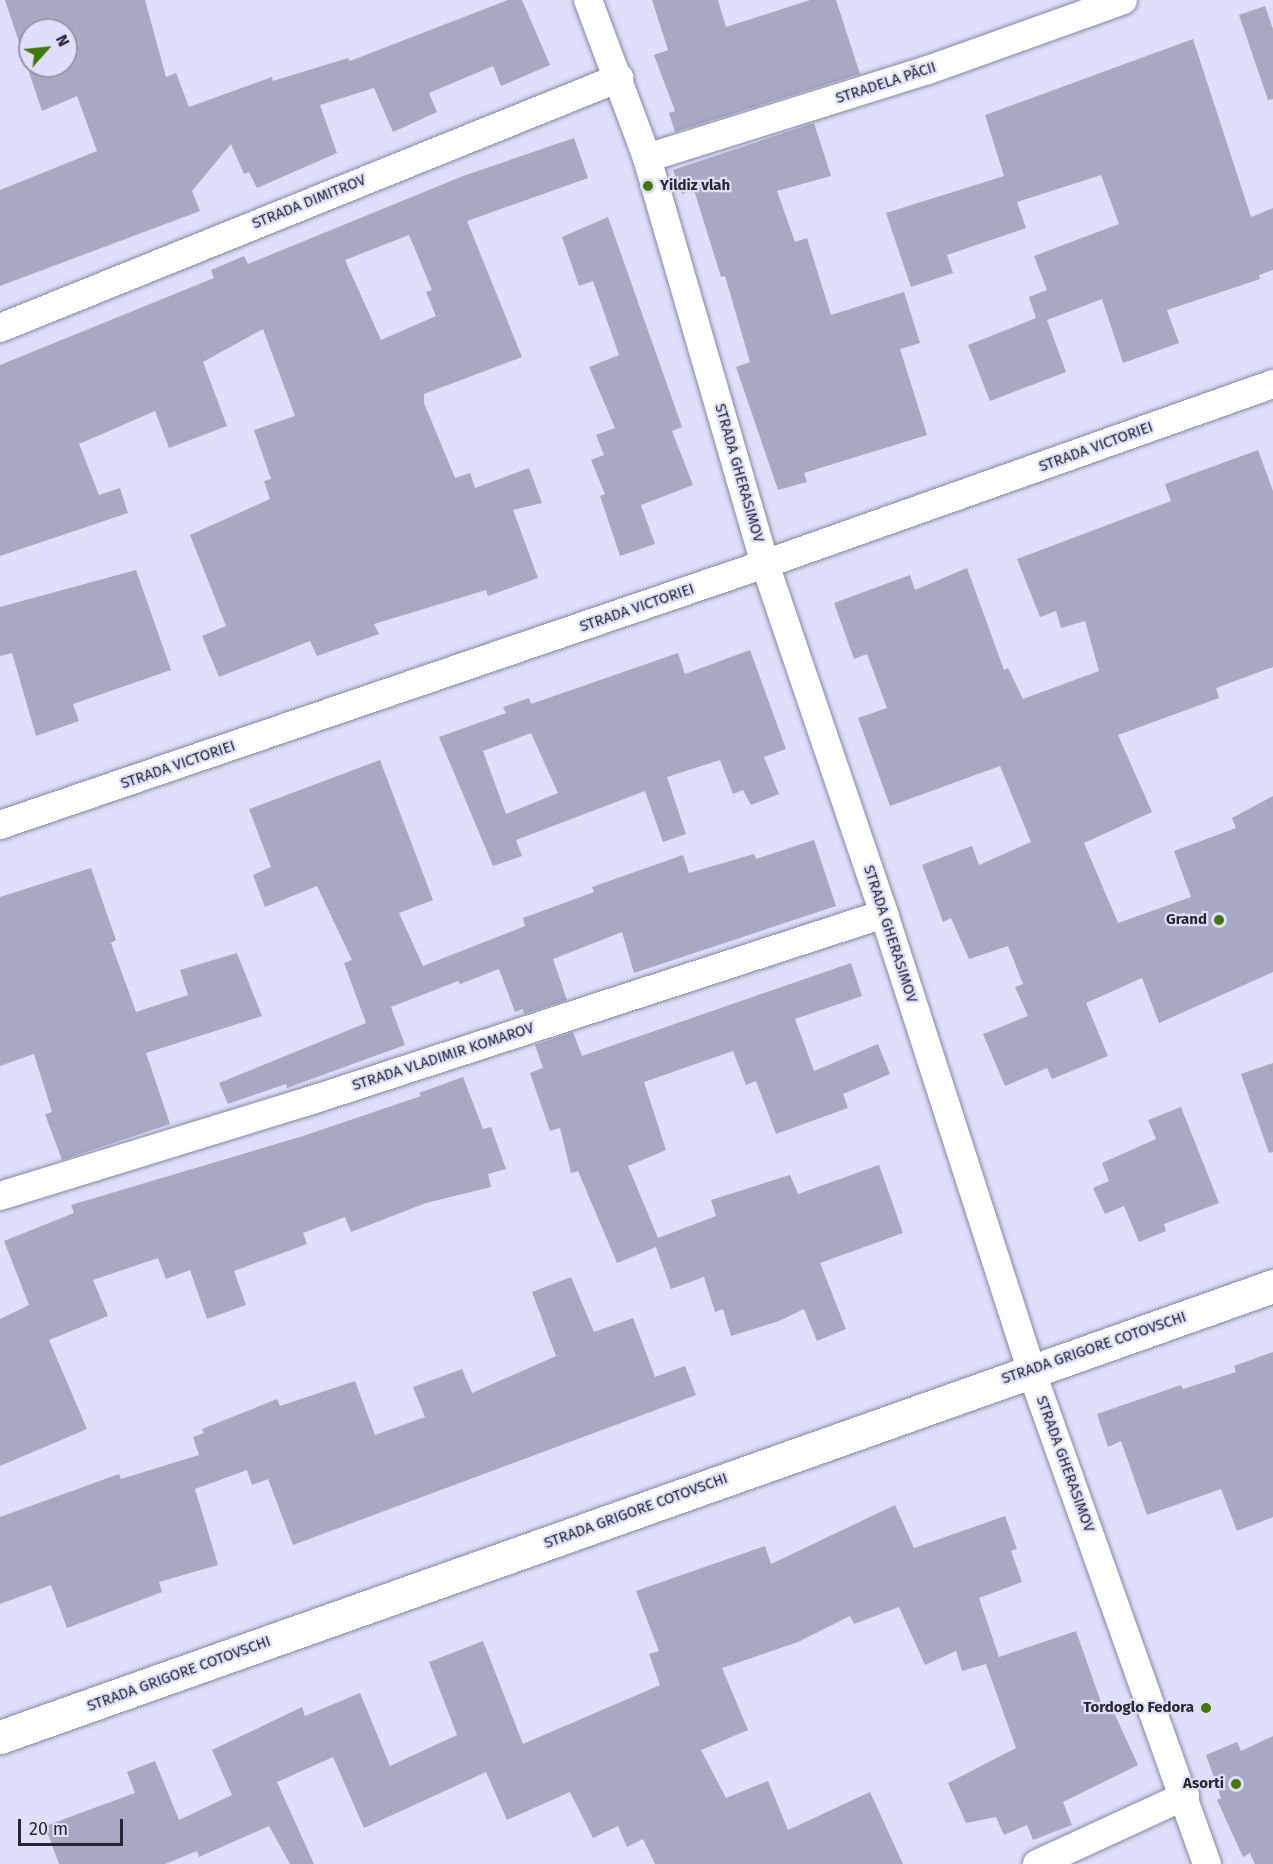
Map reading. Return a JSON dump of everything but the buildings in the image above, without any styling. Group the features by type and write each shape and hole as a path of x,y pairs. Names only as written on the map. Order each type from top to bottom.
{"street":[{"name":"STRADA GHERASIMOV","path":"588,0 647,158 765,564 884,914 1031,1370 1185,1796 1207,1864"},
{"name":"STRADELA PĂCII","path":"647,158 928,70 1123,0"},
{"name":"STRADA DIMITROV","path":"0,328 619,78"},
{"name":"STRADA VICTORIEI","path":"0,825 765,564 1273,384"},
{"name":"STRADA VLADIMIR KOMAROV","path":"0,1196 309,1101 884,914"},
{"name":"STRADA GRIGORE COTOVSCHI","path":"0,1737 1273,1286"},
{"path":"1037,1864 1185,1796"}],"place":[{"name":"Yildiz vlah","path":"648,186"},
{"name":"Grand","path":"1219,920"},
{"name":"Tordoglo Fedora","path":"1206,1708"},
{"name":"Asorti","path":"1236,1784"}]}
